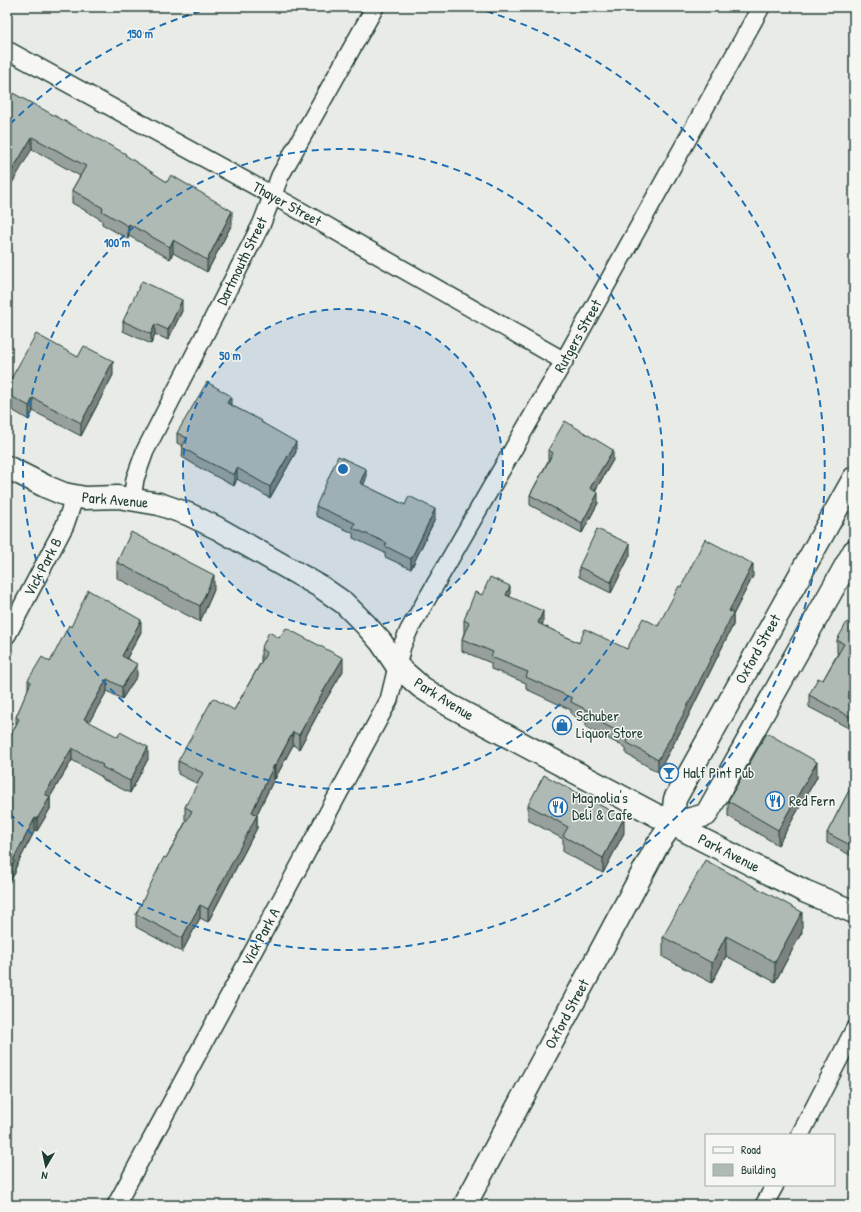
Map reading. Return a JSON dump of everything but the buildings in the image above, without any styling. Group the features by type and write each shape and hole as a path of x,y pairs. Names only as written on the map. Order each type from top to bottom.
{"street":[{"name":"Dartmouth Street","path":"132,498 136,474 145,451 262,223 280,176 375,7"},
{"name":"Rutgers Street","path":"397,666 402,646 409,630 564,361 761,7"},
{"name":"Thayer Street","path":"7,50 272,196 564,361"},
{"name":"Park Avenue","path":"7,467 47,487 76,496 85,498 132,498 159,504 188,514 217,528 321,587 344,604 381,642 397,666 421,687 449,705 672,824 804,891 854,912"},
{"name":"Oxford Street","path":"465,1205 658,844 672,824 675,799 854,478"},
{"name":"Vick Park B","path":"7,635 65,525 76,496"},
{"path":"672,824 706,815 854,552"},
{"name":"Vick Park A","path":"116,1205 389,700 397,666"},
{"path":"801,1134 854,1030"},
{"path":"764,1205 774,1186"}],"place":[{"name":"Schuber Liquor Store","path":"562,725"},
{"name":"Half Pint Pub","path":"669,773"},
{"name":"Red Fern","path":"775,801"},
{"name":"Magnolia's Deli & Cafe","path":"558,807"}]}
